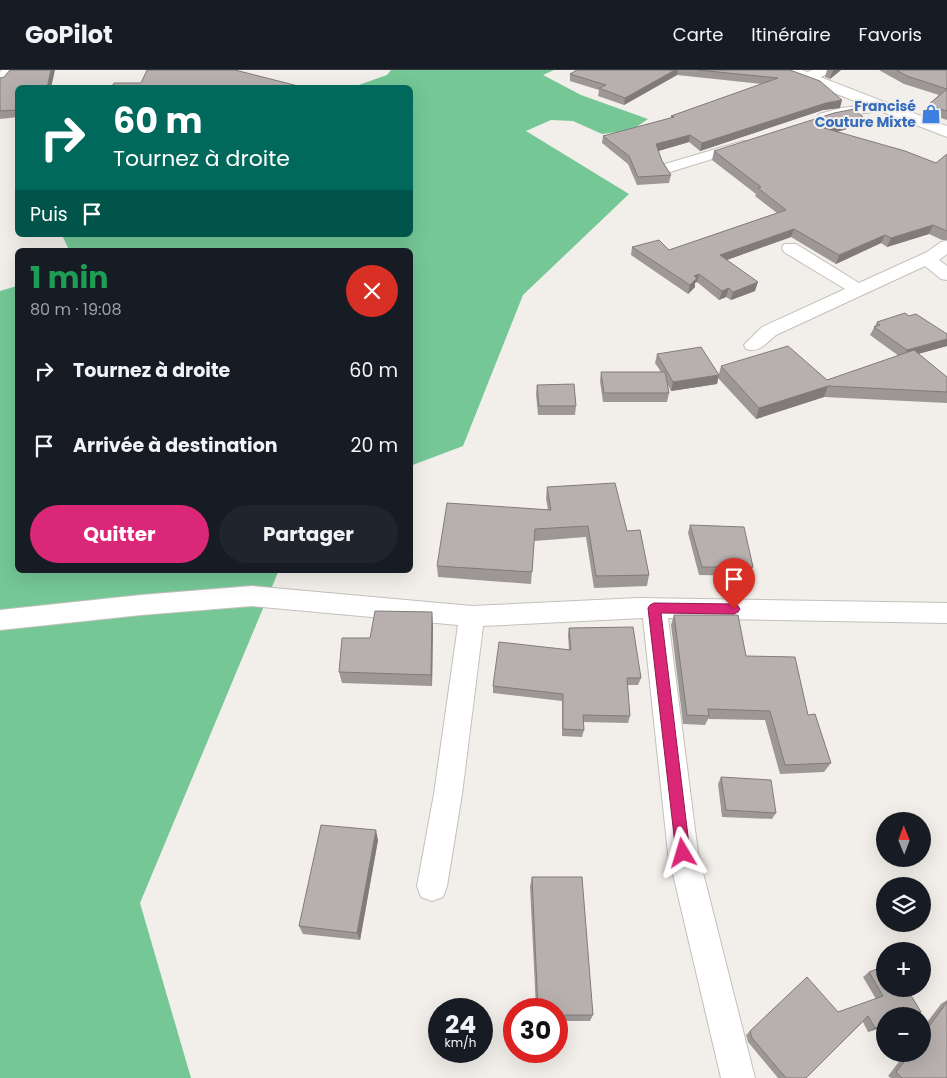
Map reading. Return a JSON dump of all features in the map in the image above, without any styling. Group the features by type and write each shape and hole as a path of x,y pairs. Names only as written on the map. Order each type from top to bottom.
{"highway":[{"path":"788,70 947,132"}],"street":[{"path":"0,80 10,70"},
{"path":"807,77 825,70"},
{"path":"812,121 841,112 884,107"},
{"path":"670,167 760,139"},
{"path":"753,345 769,331 860,291 927,259 947,246"},
{"path":"790,248 860,291"},
{"path":"927,259 947,275"},
{"path":"0,620 141,605 252,596 472,616 654,608 947,613"},
{"path":"654,608 683,853 738,1078"},
{"path":"432,886 448,794 472,616"}],"green space":[{"path":"391,70 554,70 543,75 581,95 648,119 632,130 602,134 573,121 551,120 526,131 629,194 523,295 463,446 413,465 413,248 68,248 63,237 413,237 413,85 359,85 387,75"},
{"path":"15,287 15,573 278,573 140,903 191,1078 0,1078 0,291"}],"building":[{"path":"10,70 51,70 48,85 15,85 15,110 0,111 0,78 4,77"},
{"path":"147,70 235,70 294,85 113,85 114,83 141,83"},
{"path":"577,70 675,70 625,98 599,88 606,85 570,74"},
{"path":"698,70 790,70 820,81 842,100 826,103 702,143 690,135 656,144 662,161 671,175 638,177 629,156 603,136 674,117 671,116 778,78"},
{"path":"896,70 947,70 947,89 907,76"},
{"path":"947,89 947,111 928,105"},
{"path":"854,109 863,117 824,128 905,151 936,163 947,154 947,231 933,225 891,238 885,235 839,255 794,229 720,255 758,282 733,292 729,288 722,291 699,274 694,276 697,278 690,285 632,247 659,240 669,250 786,210 758,188 761,187 714,151 834,113"},
{"path":"905,313 909,316 916,314 947,334 947,339 907,350 874,327 880,325 877,322"},
{"path":"788,346 827,380 914,350 947,377 947,392 828,386 759,408 721,366"},
{"path":"701,347 719,375 673,382 657,354"},
{"path":"601,372 665,372 669,393 604,393"},
{"path":"574,384 576,406 539,406 537,385"},
{"path":"615,483 627,531 640,530 649,575 596,576 588,526 535,529 532,572 437,566 447,503 551,510 547,487"},
{"path":"690,525 744,527 753,567 702,567"},
{"path":"375,611 432,612 431,675 339,672 342,638 370,638"},
{"path":"674,615 738,615 746,656 795,657 808,715 815,714 831,763 785,765 770,711 708,709 709,716 687,715"},
{"path":"633,627 641,678 627,678 630,716 583,715 584,730 563,729 563,694 493,686 499,642 571,650 569,628"},
{"path":"721,777 771,780 776,813 726,810"},
{"path":"321,825 376,830 357,933 299,926"},
{"path":"532,877 582,877 593,1015 568,1015 568,998 538,998"},
{"path":"876,969 876,984 869,972"},
{"path":"807,977 838,1012 880,997 912,997 918,1007 876,1007 876,1028 868,1016 806,1078 786,1078 752,1038 750,1031"},
{"path":"947,1002 947,1078 902,1078 896,1072 904,1062 931,1062 931,1024"}],"place":[{"name":"Francisé Couture Mixte","path":"931,114"}],"route":[{"path":"683,853 654,608 734,609"}]}
